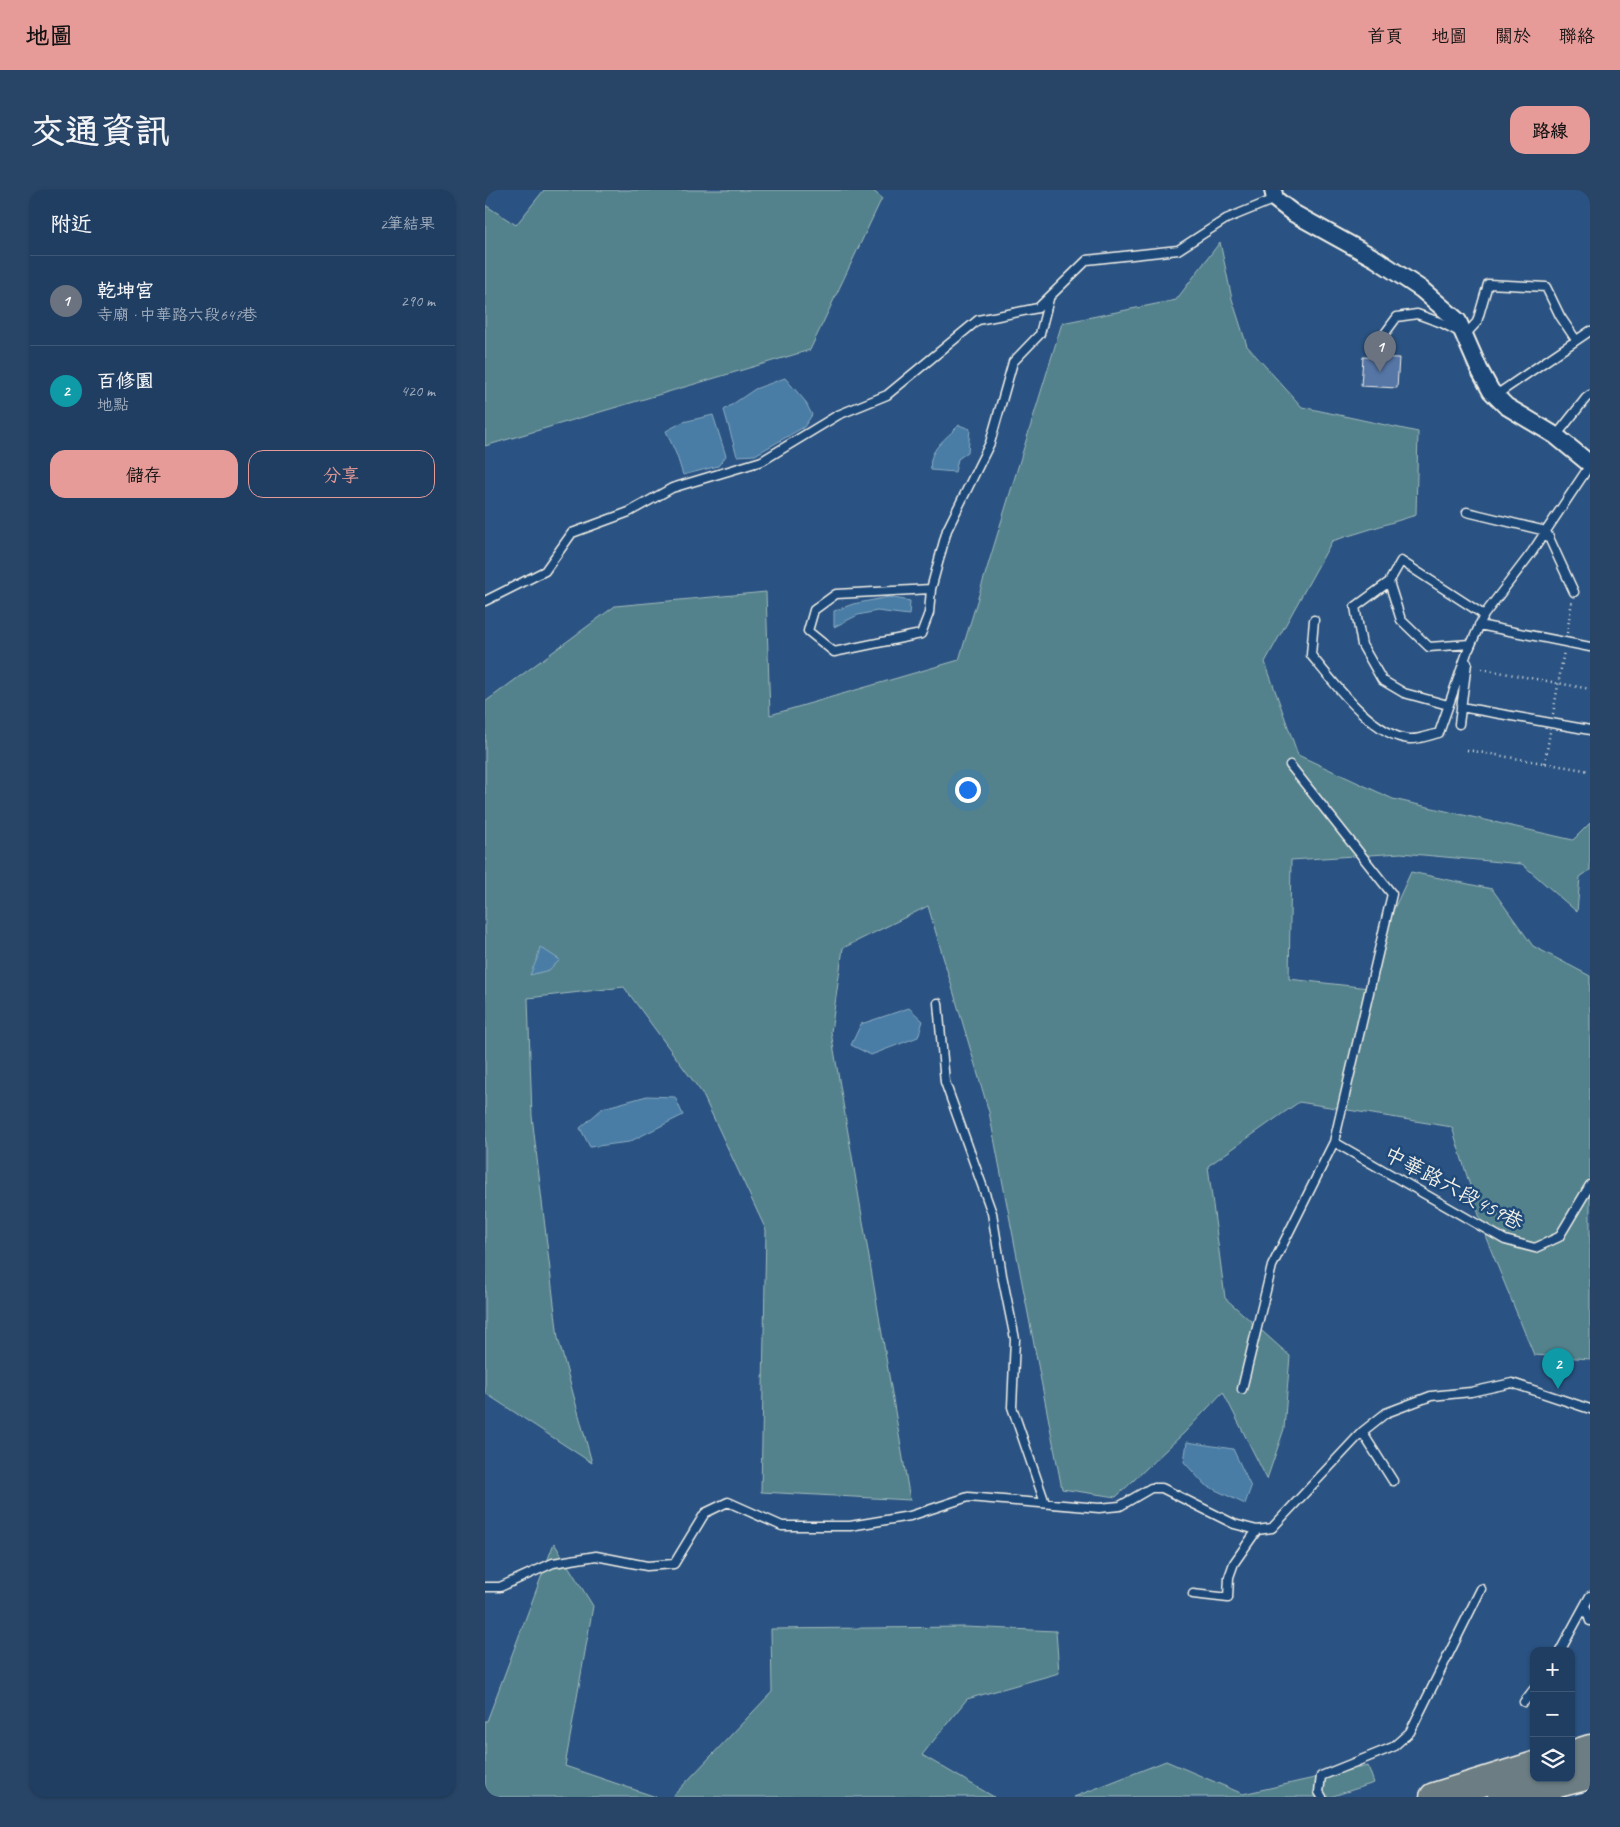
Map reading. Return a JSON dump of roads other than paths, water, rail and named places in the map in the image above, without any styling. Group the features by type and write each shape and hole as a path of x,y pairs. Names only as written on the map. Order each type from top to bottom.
{"highway":[{"path":"1575,1753 1590,1749"},
{"path":"1434,1797 1530,1767"},
{"path":"1503,1797 1590,1775"}],"street":[{"path":"1274,194 1293,213 1376,259 1421,289 1458,321 1491,391 1506,406 1556,436 1590,464"}],"lane":[{"path":"485,600 545,571 572,533 629,512 672,488 762,461 838,415 887,395 978,320 1037,308 1087,260 1178,250 1226,220 1274,194"},
{"path":"1383,336 1397,317 1417,314 1465,335 1477,322 1488,284 1545,287 1560,316 1576,340"},
{"path":"931,589 836,594 814,610 808,631 834,652 921,634 929,613 931,589 947,530 990,443 1013,362 1040,334 1049,297"},
{"path":"1496,395 1590,331"},
{"path":"1556,436 1590,395"},
{"path":"1314,620 1311,656 1342,694 1384,732 1409,740 1439,733 1470,644 1484,615 1547,531 1590,464"},
{"path":"1467,512 1547,531"},
{"path":"1547,531 1574,592"},
{"path":"1448,706 1404,693 1382,680 1362,645 1355,607 1389,582 1401,560 1484,615"},
{"path":"1389,582 1401,620 1429,646 1470,644"},
{"path":"1479,625 1590,646"},
{"path":"1459,724 1470,644"},
{"path":"1461,707 1590,730"},
{"path":"1242,1389 1272,1266 1334,1142 1392,894 1290,765"},
{"path":"938,1003 945,1082 992,1212 1001,1275 1015,1339 1012,1407 1045,1503"},
{"name":"中華路六段459巷","path":"1334,1142 1505,1240 1535,1248 1559,1237 1590,1185"},
{"path":"485,1587 500,1587 553,1563 596,1556 647,1566 674,1564 705,1513 729,1502 782,1526 850,1526 901,1518 968,1497 1099,1508 1120,1506 1151,1488 1162,1488 1235,1524 1257,1530 1272,1528 1362,1432 1386,1413 1431,1396 1471,1392 1512,1383 1590,1409"},
{"path":"1362,1432 1393,1481"},
{"path":"1193,1594 1229,1598 1229,1577 1234,1563 1257,1530"},
{"path":"1322,1797 1319,1792 1321,1776 1393,1747 1410,1732 1481,1589"},
{"path":"1562,1647 1590,1596"},
{"path":"1585,1605 1590,1621"},
{"path":"1524,1702 1532,1692"}],"water":[{"path":"785,378 805,401 812,415 804,427 755,455 737,456 724,410 755,389"},
{"path":"713,415 726,456 718,466 683,475 666,431 683,422"},
{"path":"959,425 970,429 968,452 958,459 955,472 931,470 932,456 935,451 943,440"},
{"path":"889,597 910,601 909,615 877,611 858,615 834,627 834,611 853,604"},
{"path":"540,947 560,960 549,970 530,975 537,959"},
{"path":"909,1008 923,1021 918,1037 871,1055 851,1045 861,1024"},
{"path":"647,1096 675,1097 683,1115 629,1142 590,1147 580,1128 603,1108"},
{"path":"1187,1442 1233,1449 1251,1487 1245,1504 1205,1485 1184,1462"}],"place":[{"name":"乾坤宮","path":"1380,372"},
{"name":"百修園","path":"1558,1389"}]}
